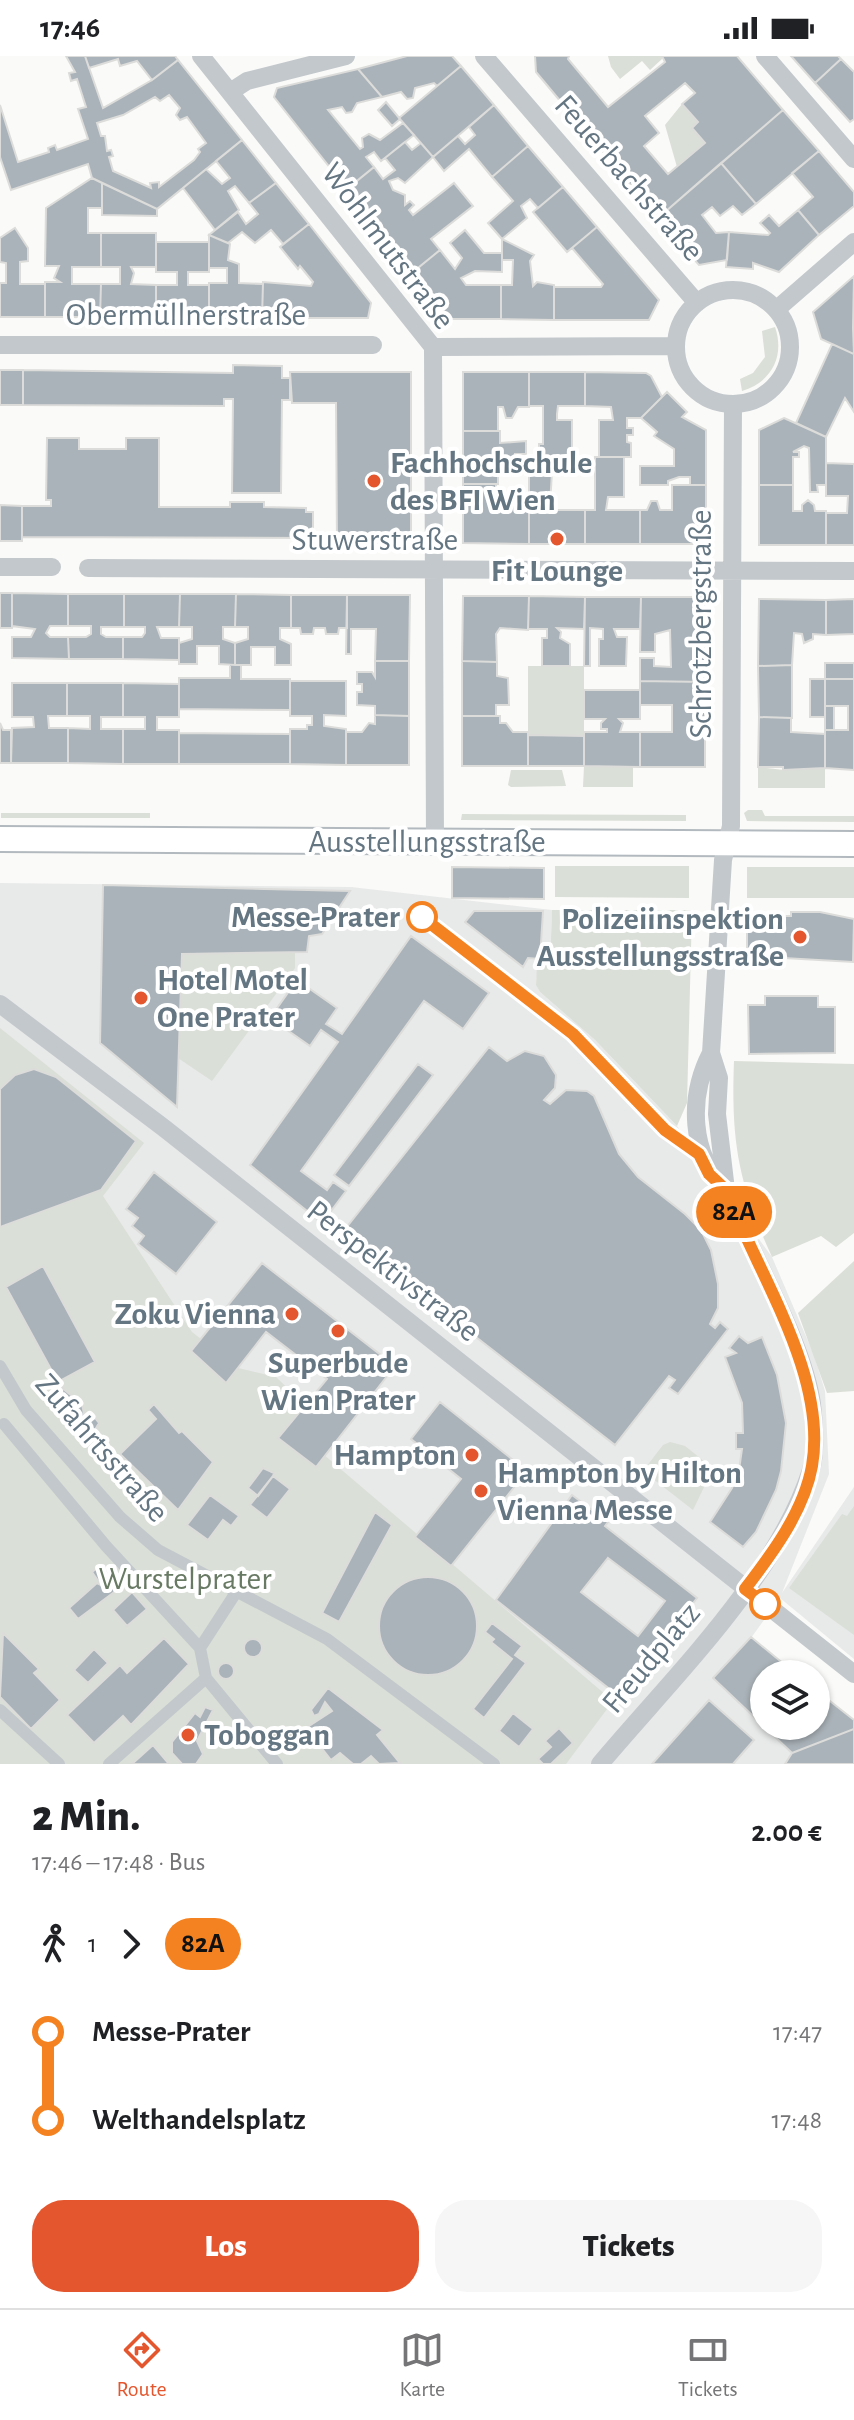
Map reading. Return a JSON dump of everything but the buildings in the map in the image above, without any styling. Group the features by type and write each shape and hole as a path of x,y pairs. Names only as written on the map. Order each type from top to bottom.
{"main road":[{"name":"Ausstellungsstraße","path":"0,839 854,844"}],"street":[{"name":"Wohlmutstraße","path":"201,56 433,347 435,842"},
{"path":"230,92 247,81 346,56"},
{"name":"Feuerbachstraße","path":"484,56 697,303"},
{"path":"765,56 854,159"},
{"path":"777,309 854,242"},
{"path":"737,290 758,296 777,309 789,335 787,366 768,392 733,404 711,399 690,383 680,367 676,346 681,324 697,303 716,293 737,290"},
{"name":"Obermüllnerstraße","path":"0,345 373,345"},
{"path":"433,347 676,346"},
{"name":"Schrotzbergstraße","path":"711,1053 722,872 731,826 733,404"},
{"path":"0,567 52,567"},
{"name":"Stuwerstraße","path":"88,568 854,571"},
{"name":"Perspektivstraße","path":"0,1004 164,1128 854,1674"},
{"path":"711,1053 699,1076 699,1154 709,1174 726,1190"},
{"path":"711,1053 719,1078 717,1114 726,1190"},
{"name":"Freudplatz","path":"600,1764 745,1589 785,1535 812,1467 812,1405 804,1370 726,1190"},
{"name":"Zufahrtsstraße","path":"0,1366 26,1410 120,1517 158,1550 235,1594 327,1639 494,1764"},
{"path":"26,1410 2,1425 106,1546 200,1648 206,1678 277,1764"},
{"path":"200,1648 235,1594"},
{"path":"109,1764 206,1678"},
{"path":"0,1710 59,1764"}],"shaded area":[{"path":"0,883 351,887 552,910 550,964 538,965 536,984 540,992 595,1040 677,1126 772,1257 814,1355 825,1391 829,1474 782,1593 854,1487 854,1659 780,1598 751,1638 713,1678 750,1713 750,1740 778,1740 792,1753 785,1764 0,1764"}],"green space":[{"path":"608,56 662,56 662,59 650,70 642,61 620,79 611,67"},
{"path":"682,104 698,122 692,128 705,143 677,167 665,125"},
{"path":"775,327 778,348 774,366 761,381 742,391 740,379 753,373 765,357 762,331"},
{"path":"528,666 584,666 584,736 528,735"},
{"path":"584,766 633,767 633,787 583,787"},
{"path":"758,767 784,770 825,768 825,788 758,788"},
{"path":"511,770 562,770 566,786 511,787 508,785"},
{"path":"762,810 765,816 854,816 854,822 747,821 744,813"},
{"path":"1,813 150,813 150,818 1,818"},
{"path":"462,814 686,815 686,821 461,820"},
{"path":"555,866 689,866 689,898 555,897"},
{"path":"747,867 854,867 854,898 747,898"},
{"path":"552,910 692,910 687,1103 677,1126 595,1040 540,992 536,985 537,965 550,964"},
{"path":"295,953 295,968 212,1081 178,1058 182,954"},
{"name":"Wurstelprater","path":"0,1028 144,1143 103,1196 192,1332 238,1368 276,1377 314,1414 310,1443 613,1701 566,1764 0,1764"},
{"path":"734,1061 854,1064 854,1233 836,1247 821,1236 772,1257 751,1206 739,1161 734,1115"},
{"path":"854,1261 854,1391 827,1393 798,1313"},
{"path":"670,1442 685,1446 705,1462 705,1485 693,1510 643,1471 663,1445"},
{"path":"854,1506 854,1635 789,1588 842,1514 847,1516"}],"bus line":[{"name":"82A","path":"422,917 573,1034 665,1130 699,1154 709,1174 726,1190 742,1234 804,1370 812,1405 812,1467 785,1535 745,1589 765,1604"}],"place":[{"name":"Fachhochschule des BFI Wien","path":"374,481"},
{"name":"Fit Lounge","path":"557,539"},
{"name":"Messe-Prater","path":"422,917"},
{"name":"Polizeiinspektion Ausstellungsstraße","path":"800,937"},
{"name":"Hotel Motel One Prater","path":"141,998"},
{"name":"Zoku Vienna","path":"292,1314"},
{"name":"Superbude Wien Prater","path":"338,1331"},
{"name":"Hampton","path":"472,1455"},
{"name":"Hampton by Hilton Vienna Messe","path":"481,1491"},
{"name":"Toboggan","path":"188,1735"}]}
